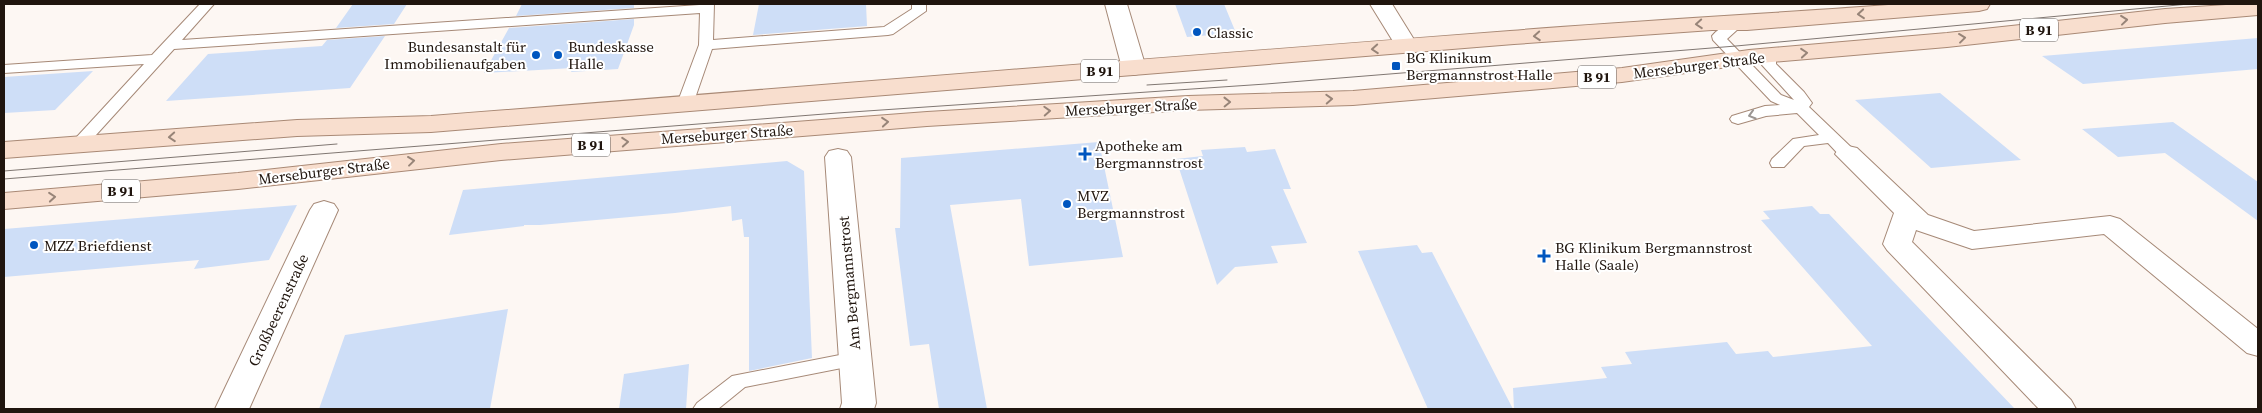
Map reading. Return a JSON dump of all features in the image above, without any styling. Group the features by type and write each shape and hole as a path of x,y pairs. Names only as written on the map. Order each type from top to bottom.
{"main road":[{"name":"B 91","path":"4,150 297,128 431,124 1407,46 1712,23 1747,24 1979,4"},
{"name":"Merseburger Straße","path":"4,201 238,181 520,151 927,119 1188,103 1353,98 1622,75 1736,59 1947,40 2155,17 2258,9"}],"street":[{"path":"1116,4 1134,68"},
{"path":"1380,4 1407,46"},
{"path":"1840,146 1918,221 1972,240 2110,225 2258,345"},
{"name":"Am Bergmannstrost","path":"838,157 860,403 857,409"},
{"name":"Großbeerenstraße","path":"232,409 324,210"},
{"path":"1908,211 1898,244 2059,409"}],"lane":[{"path":"80,144 207,4"},
{"path":"553,18 559,4"},
{"path":"706,45 888,31 919,12 919,4"},
{"path":"169,45 707,6 706,45 685,104"},
{"path":"1747,24 1733,26 1719,36 1720,40 1736,59 1776,98 1801,108 1840,146"},
{"path":"1775,55 1768,59 1769,65 1800,95 1804,103 1801,108"},
{"path":"4,69 157,59"},
{"path":"1738,119 1765,111 1801,108"},
{"path":"1778,163 1798,142 1840,146"},
{"path":"704,409 739,381 855,359"}],"building":[{"path":"353,4 407,4 394,24 336,28"},
{"path":"522,4 634,4 634,8 516,16"},
{"path":"759,4 866,4 867,26 753,35"},
{"path":"1175,4 1224,4 1236,33 1187,37"},
{"name":"Bundeskasse Halle","path":"634,19 634,25 618,69 571,72 573,68 484,73 509,28"},
{"path":"385,36 350,88 166,101 208,54 322,46 327,40"},
{"path":"2258,38 2258,69 2083,84 2042,56"},
{"path":"93,71 55,110 4,113 4,77"},
{"path":"1940,93 2021,160 1931,168 1855,100"},
{"path":"2173,122 2258,182 2258,221 2165,153 2118,157 2082,129"},
{"path":"1099,142 1123,257 1029,266 1021,199 950,205 987,409 939,409 929,344 910,346 895,228 900,228 901,158"},
{"path":"1245,147 1247,152 1275,149 1291,189 1283,189 1307,243 1271,246 1278,263 1235,267 1217,285 1176,159 1203,156 1201,150"},
{"path":"787,161 804,171 812,358 749,371 749,237 744,237 742,219 732,221 731,206 675,213 524,225 449,235 463,190"},
{"path":"297,205 269,260 194,269 199,260 4,277 4,229"},
{"path":"1812,206 1820,214 1829,214 2015,409 1514,409 1513,388 1607,378 1601,367 1632,364 1625,352 1727,342 1736,354 1768,351 1773,357 1872,346 1761,220 1770,219 1763,211"},
{"path":"1417,245 1422,253 1432,252 1513,409 1428,409 1358,251"},
{"path":"508,309 490,409 319,409 345,335"},
{"path":"689,364 686,409 619,409 624,374"}],"tram line":[{"path":"4,179 837,113 1266,84 1736,46 2189,4"},
{"path":"1147,85 1227,80"},
{"path":"4,171 337,144"}],"place":[{"name":"Classic","path":"1197,32"},
{"name":"Bundesanstalt für Immobilienaufgaben","path":"536,55"},
{"name":"Bundeskasse Halle","path":"558,55"},
{"name":"BG Klinikum Bergmannstrost Halle","path":"1396,66"},
{"name":"Apotheke am Bergmannstrost","path":"1085,154"},
{"name":"MVZ Bergmannstrost","path":"1067,204"},
{"name":"MZZ Briefdienst","path":"34,245"},
{"name":"BG Klinikum Bergmannstrost Halle (Saale)","path":"1544,256"}]}
